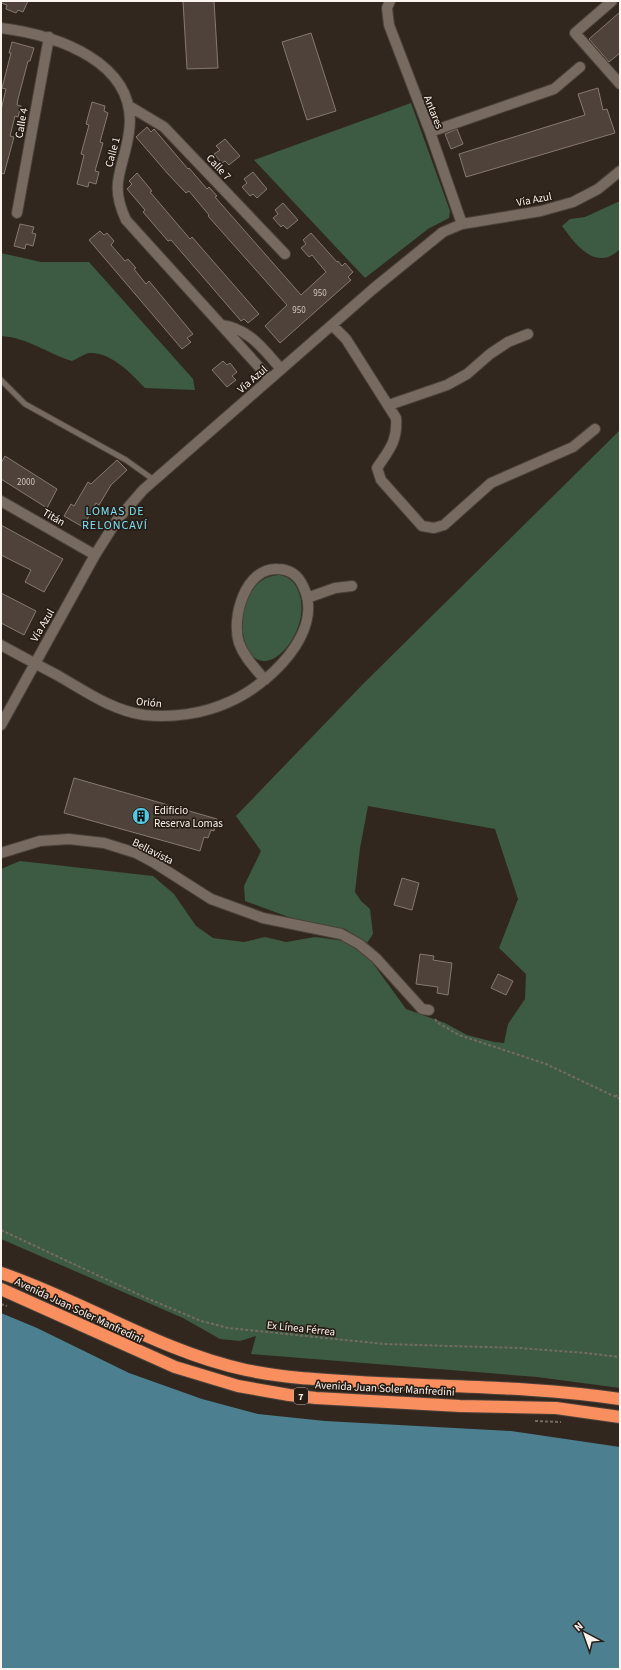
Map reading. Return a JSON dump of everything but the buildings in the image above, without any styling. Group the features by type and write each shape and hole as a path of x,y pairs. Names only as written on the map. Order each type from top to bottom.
{"highway":[{"name":"Avenida Juan Soler Manfredini","path":"1,1273 44,1289 183,1351 244,1369 319,1380 550,1390 620,1400"},
{"name":"Avenida Juan Soler Manfredini","path":"1,1289 175,1367 207,1378 250,1388 316,1398 460,1406 556,1408 620,1417"}],"street":[{"path":"612,1 575,34 620,84"},
{"name":"Antares","path":"388,5 389,25 430,132 462,224"},
{"path":"1,28 49,37 77,48 97,61 113,77 129,106"},
{"name":"Calle 4","path":"16,213 49,37"},
{"path":"430,132 554,89 580,67"},
{"name":"Calle 7","path":"129,106 164,127 285,254"},
{"name":"Calle 1","path":"129,106 128,141 117,180 119,200 126,220 270,379"},
{"name":"Vía Azul","path":"1,725 95,555 123,512 154,480 332,325 434,239 462,224 541,211 573,202 598,189 620,171"},
{"path":"221,325 235,327 247,333 281,369"},
{"path":"332,325 346,338 396,418 398,431 395,442 377,468 381,480 422,526 434,528 444,525 491,482 509,476 573,447 595,429"},
{"path":"389,405 447,385 466,374 490,354 508,342 528,334"},
{"name":"Titán","path":"1,501 95,555"},
{"name":"Orión","path":"1,645 114,707 129,712 157,716 187,714 215,708 242,696 265,680 290,654 303,634 307,619 307,598 302,584 293,574 286,570 274,569 266,571 253,581 242,598 237,621 238,639 245,655 265,680"},
{"path":"307,598 335,588 352,586"},
{"name":"Bellavista","path":"1,853 26,844 54,839 85,840 104,843 136,853 153,862 210,900 263,918 341,934 359,944 376,958 422,1009 429,1010"}],"lane":[{"path":"1,380 25,404 126,460 154,480"}],"path":[{"path":"429,1010 438,1023 459,1035 546,1064 620,1099"},
{"path":"614,1096 620,1095"},
{"name":"Ex Línea Férrea","path":"1,1230 144,1297 201,1321 228,1328 384,1344 519,1348 620,1357"}],"green space":[{"path":"411,103 450,211 449,218 428,229 365,278 254,160"},
{"path":"620,201 620,249 611,256 603,258 595,257 587,253 573,241 562,226 570,219 585,217"},
{"path":"1,253 41,262 89,262 193,379 195,390 145,388 120,364 97,353 85,354 72,361 29,343 11,337 1,336"},
{"path":"620,430 620,1388 537,1377 251,1354 256,1336 240,1341 220,1339 183,1318 1,1239 1,869 20,861 153,876 174,894 196,926 213,938 244,942 265,937 286,942 315,937 346,941 358,947 372,962 406,1009 445,1023 467,1035 504,1043 508,1024 525,999 526,974 499,948 518,899 495,829 368,806 360,848 355,892 361,901 370,909 373,934 367,943 345,929 294,919 245,901 244,886 261,851 236,816 362,685"},
{"path":"280,575 290,579 298,589 302,609 299,625 292,640 282,652 272,659 261,661 251,654 244,638 243,617 245,607 248,597 261,581"}],"water":[{"path":"1,1313 37,1328 129,1373 202,1399 258,1414 325,1421 511,1431 620,1447 620,1669 1,1669"}],"place":[{"name":"Edificio Reserva Lomas","path":"141,816"}],"district":[{"name":"LOMAS DE RELONCAVÍ","path":"115,518"}]}
